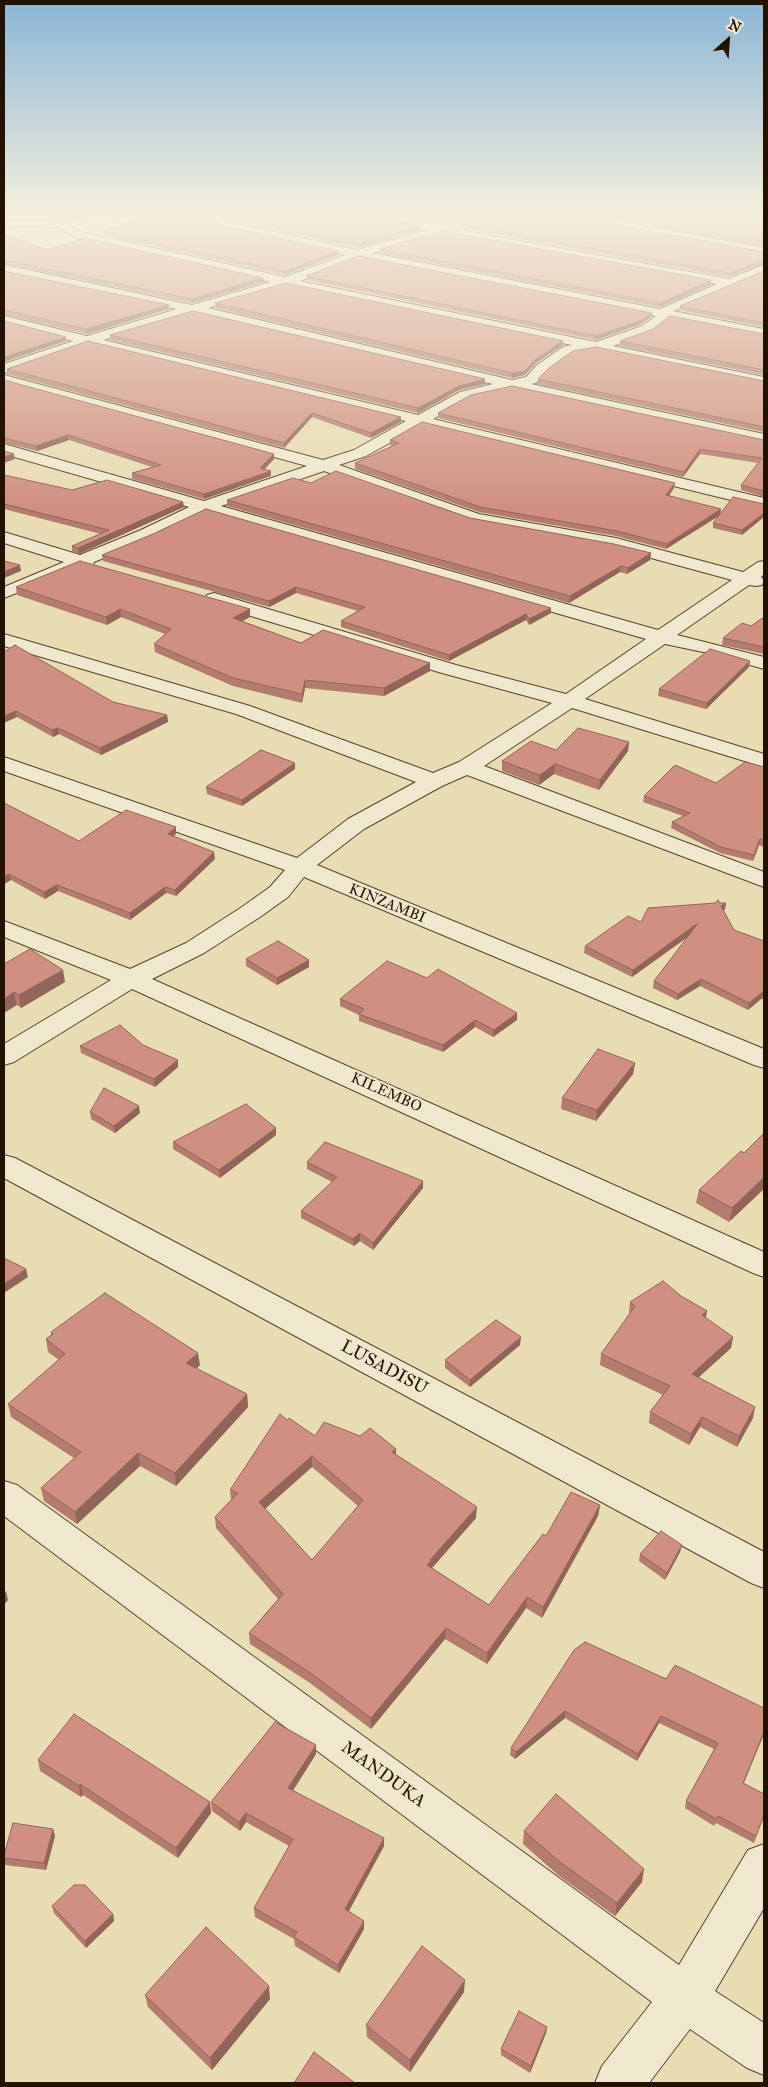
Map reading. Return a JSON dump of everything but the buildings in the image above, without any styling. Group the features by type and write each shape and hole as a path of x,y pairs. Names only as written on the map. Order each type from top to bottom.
{"street":[{"path":"4,369 88,340 178,312"},
{"path":"204,312 510,384 764,439"},
{"path":"432,312 764,381"},
{"path":"657,312 764,333"},
{"path":"4,593 147,534 205,506 360,453 465,395 531,380 542,368 568,350 599,346 647,329 665,314"},
{"path":"4,320 764,503"},
{"path":"4,379 322,465 476,518 616,543 754,581"},
{"path":"4,449 661,637 712,648 764,663"},
{"path":"4,537 106,569"},
{"path":"4,1056 131,979 195,948 251,912 279,892 300,867 356,824 434,781 467,767 661,637 754,581 764,566"},
{"path":"200,595 449,669 569,700 764,761"},
{"path":"4,640 243,710 434,781"},
{"name":"KINZAMBI","path":"4,764 300,867 764,1059"},
{"path":"467,767 764,880"},
{"name":"KILEMBO","path":"4,928 131,979 764,1265"},
{"name":"LUSADISU","path":"4,1165 764,1571"},
{"name":"MANDUKA","path":"4,1496 685,1998 764,2051"},
{"path":"619,2083 685,1998 764,1866"}]}
